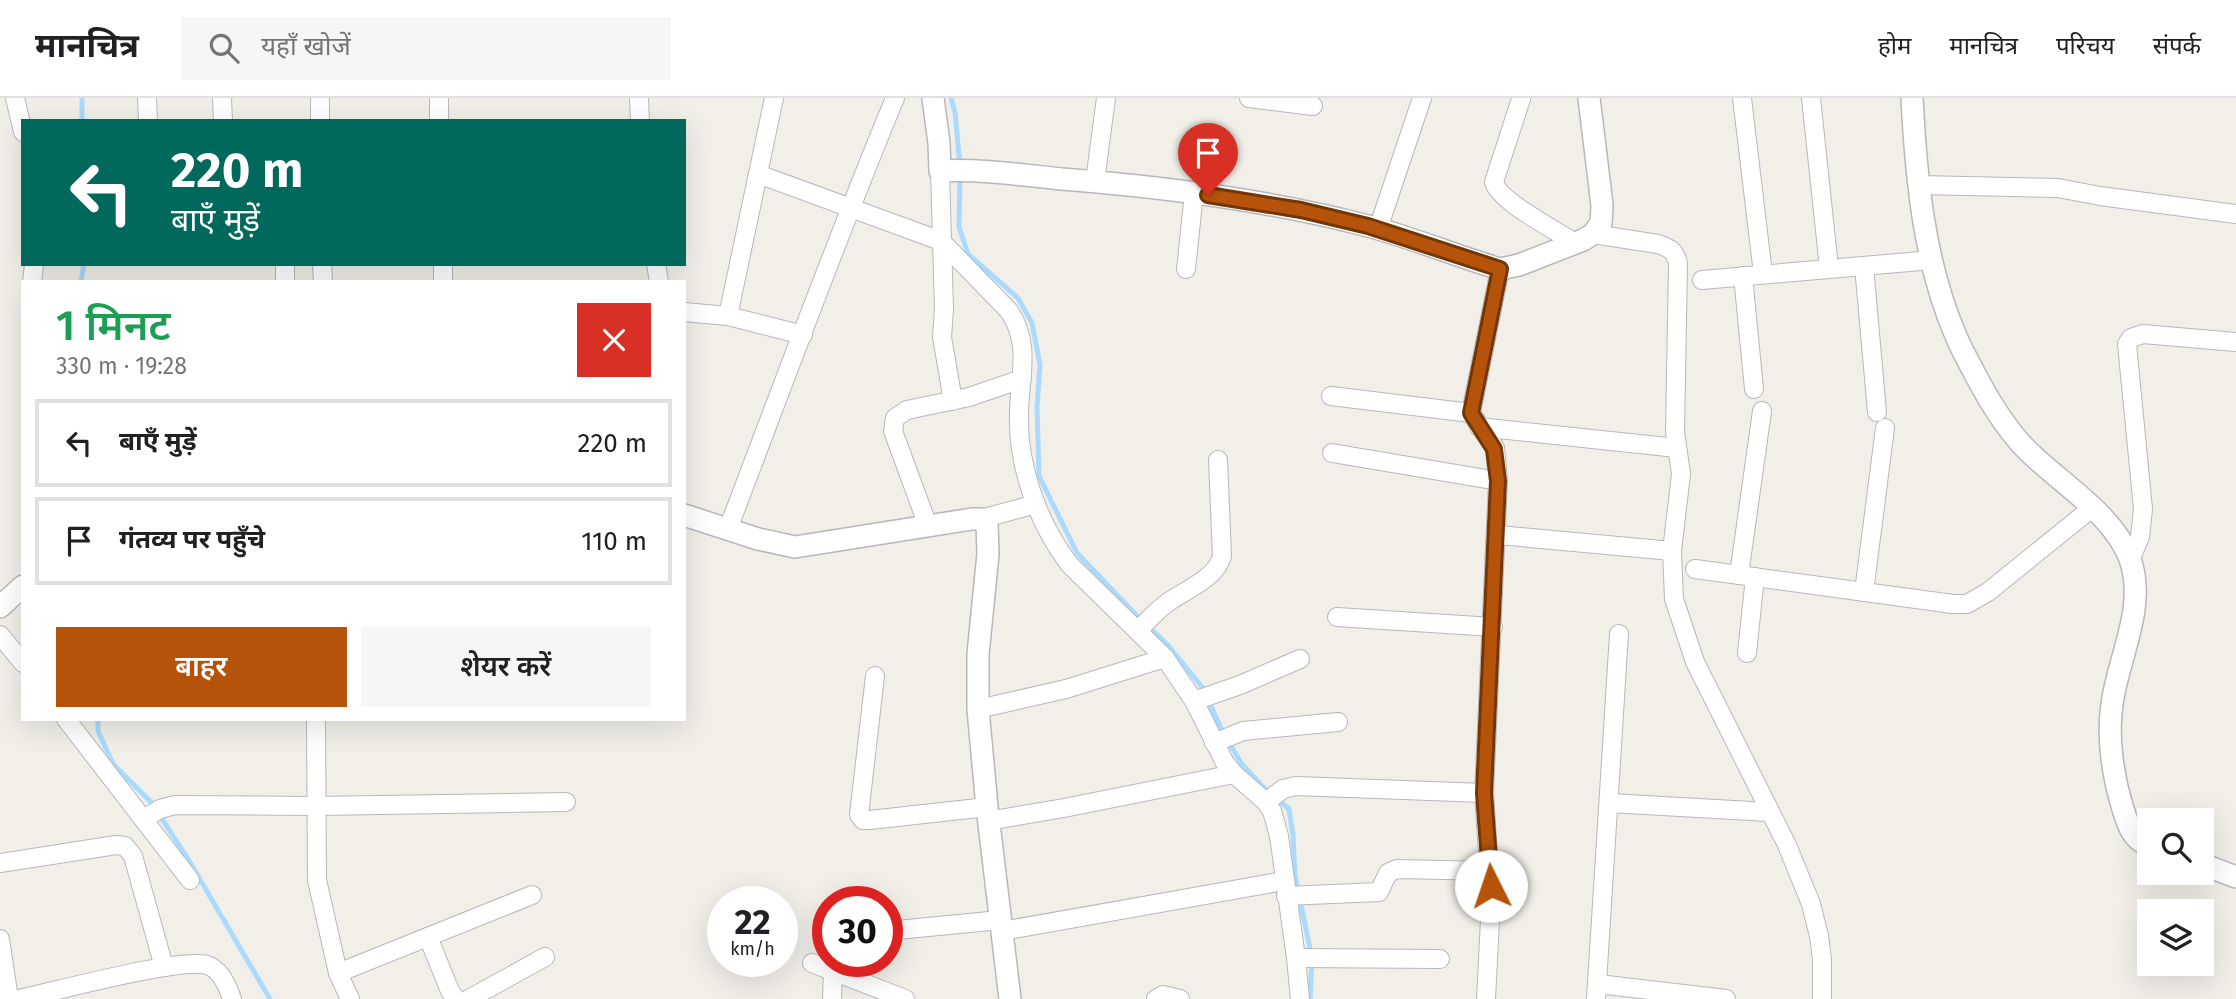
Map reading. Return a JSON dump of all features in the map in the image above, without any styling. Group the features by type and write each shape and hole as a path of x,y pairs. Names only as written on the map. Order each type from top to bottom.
{"street":[{"path":"15,98 21,124"},
{"path":"147,98 148,119"},
{"path":"222,98 223,119"},
{"path":"320,98 320,119"},
{"path":"439,98 439,119"},
{"path":"639,98 640,119"},
{"path":"728,316 774,98"},
{"path":"727,529 803,335 849,208 895,98"},
{"path":"933,98 944,170 941,241 943,348 954,401"},
{"path":"1095,181 1106,98"},
{"path":"1249,98 1314,106"},
{"path":"1378,229 1422,98"},
{"path":"944,170 1095,181 1301,210 1378,229 1500,269 1519,265 1584,238 1601,223 1602,205 1589,98"},
{"path":"1742,98 1763,274"},
{"path":"1811,98 1829,268"},
{"path":"1912,98 1923,219 1939,289 1956,336 1986,395 2007,428 2026,449 2092,508 2118,537 2130,560 2134,589 2133,615 2126,653 2112,702 2110,725 2118,790 2129,827 2137,838"},
{"path":"1521,99 1494,182 1495,188 1507,199 1584,238 1658,244 1675,253 1678,263 1675,420 1681,474 1672,551 1674,599 1691,652 1791,853 1811,904 1822,959 1822,999"},
{"path":"758,174 941,241 1009,312 1017,324 1024,354 1018,412 1021,449 1035,504 1069,564 1144,624 1165,658 1204,698 1223,739 1234,774 1271,798 1306,958 1300,999"},
{"path":"1919,185 2058,188 2236,214"},
{"path":"1186,269 1194,193"},
{"path":"1702,280 1933,260"},
{"path":"1864,265 1881,420 1864,592"},
{"path":"1486,999 1492,900 1484,793 1498,535 1498,481 1491,440 1475,420 1500,269"},
{"path":"1743,276 1754,389"},
{"path":"686,312 728,316 803,335"},
{"path":"2130,560 2140,537 2143,509 2127,344 2131,338 2143,334 2236,342"},
{"path":"928,526 892,424 900,413 907,410 954,401 1022,379"},
{"path":"1331,396 1475,420 1677,448"},
{"path":"1747,653 1747,576 1762,411"},
{"path":"1332,453 1498,481"},
{"path":"1144,624 1212,574 1220,564 1222,556 1218,460"},
{"path":"686,515 769,542 795,547 981,519 1035,504"},
{"path":"1695,569 1967,604 1988,592 2092,508"},
{"path":"981,519 987,524 989,534 978,654 978,709 1010,999"},
{"path":"1498,535 1672,551"},
{"path":"0,607 21,588"},
{"path":"1337,617 1493,627"},
{"path":"1619,634 1597,992 1726,999"},
{"path":"0,635 21,661"},
{"path":"978,709 1066,689 1165,658"},
{"path":"1204,698 1300,659"},
{"path":"875,676 859,815 863,820 988,814 1234,774"},
{"path":"68,721 151,814 190,880"},
{"path":"316,721 317,880 338,973 350,999"},
{"path":"1223,739 1338,722"},
{"path":"1271,798 1296,786 1484,793"},
{"path":"151,814 174,804 316,806 565,802"},
{"path":"1609,803 1769,812"},
{"path":"0,863 116,845 130,849 164,967"},
{"path":"2214,869 2236,877"},
{"path":"903,929 1001,926 1292,892 1379,892 1391,870 1490,871"},
{"path":"338,973 532,895"},
{"path":"428,937 456,999"},
{"path":"0,939 9,999"},
{"path":"469,999 545,957"},
{"path":"1306,958 1440,959"},
{"path":"19,999 164,967 206,964 219,974 232,999"},
{"path":"832,977 832,999"},
{"path":"848,977 905,999"},
{"path":"1156,999 1163,995 1180,999"}],"waterway":[{"path":"82,98 82,119"},
{"path":"951,98 955,112 960,167"},
{"path":"960,177 959,227 968,254 1018,298 1032,323 1040,365 1037,407 1039,476 1077,553 1167,644 1202,687 1241,763 1264,788 1289,809 1295,876 1312,958 1310,999"},
{"path":"81,280 84,266"},
{"path":"98,721 98,731 113,764 151,802 188,859 270,999"}],"route":[{"path":"1208,195 1301,210 1368,226 1500,269 1471,413 1491,440 1497,461 1498,481 1498,535 1484,793 1491,886"}]}
